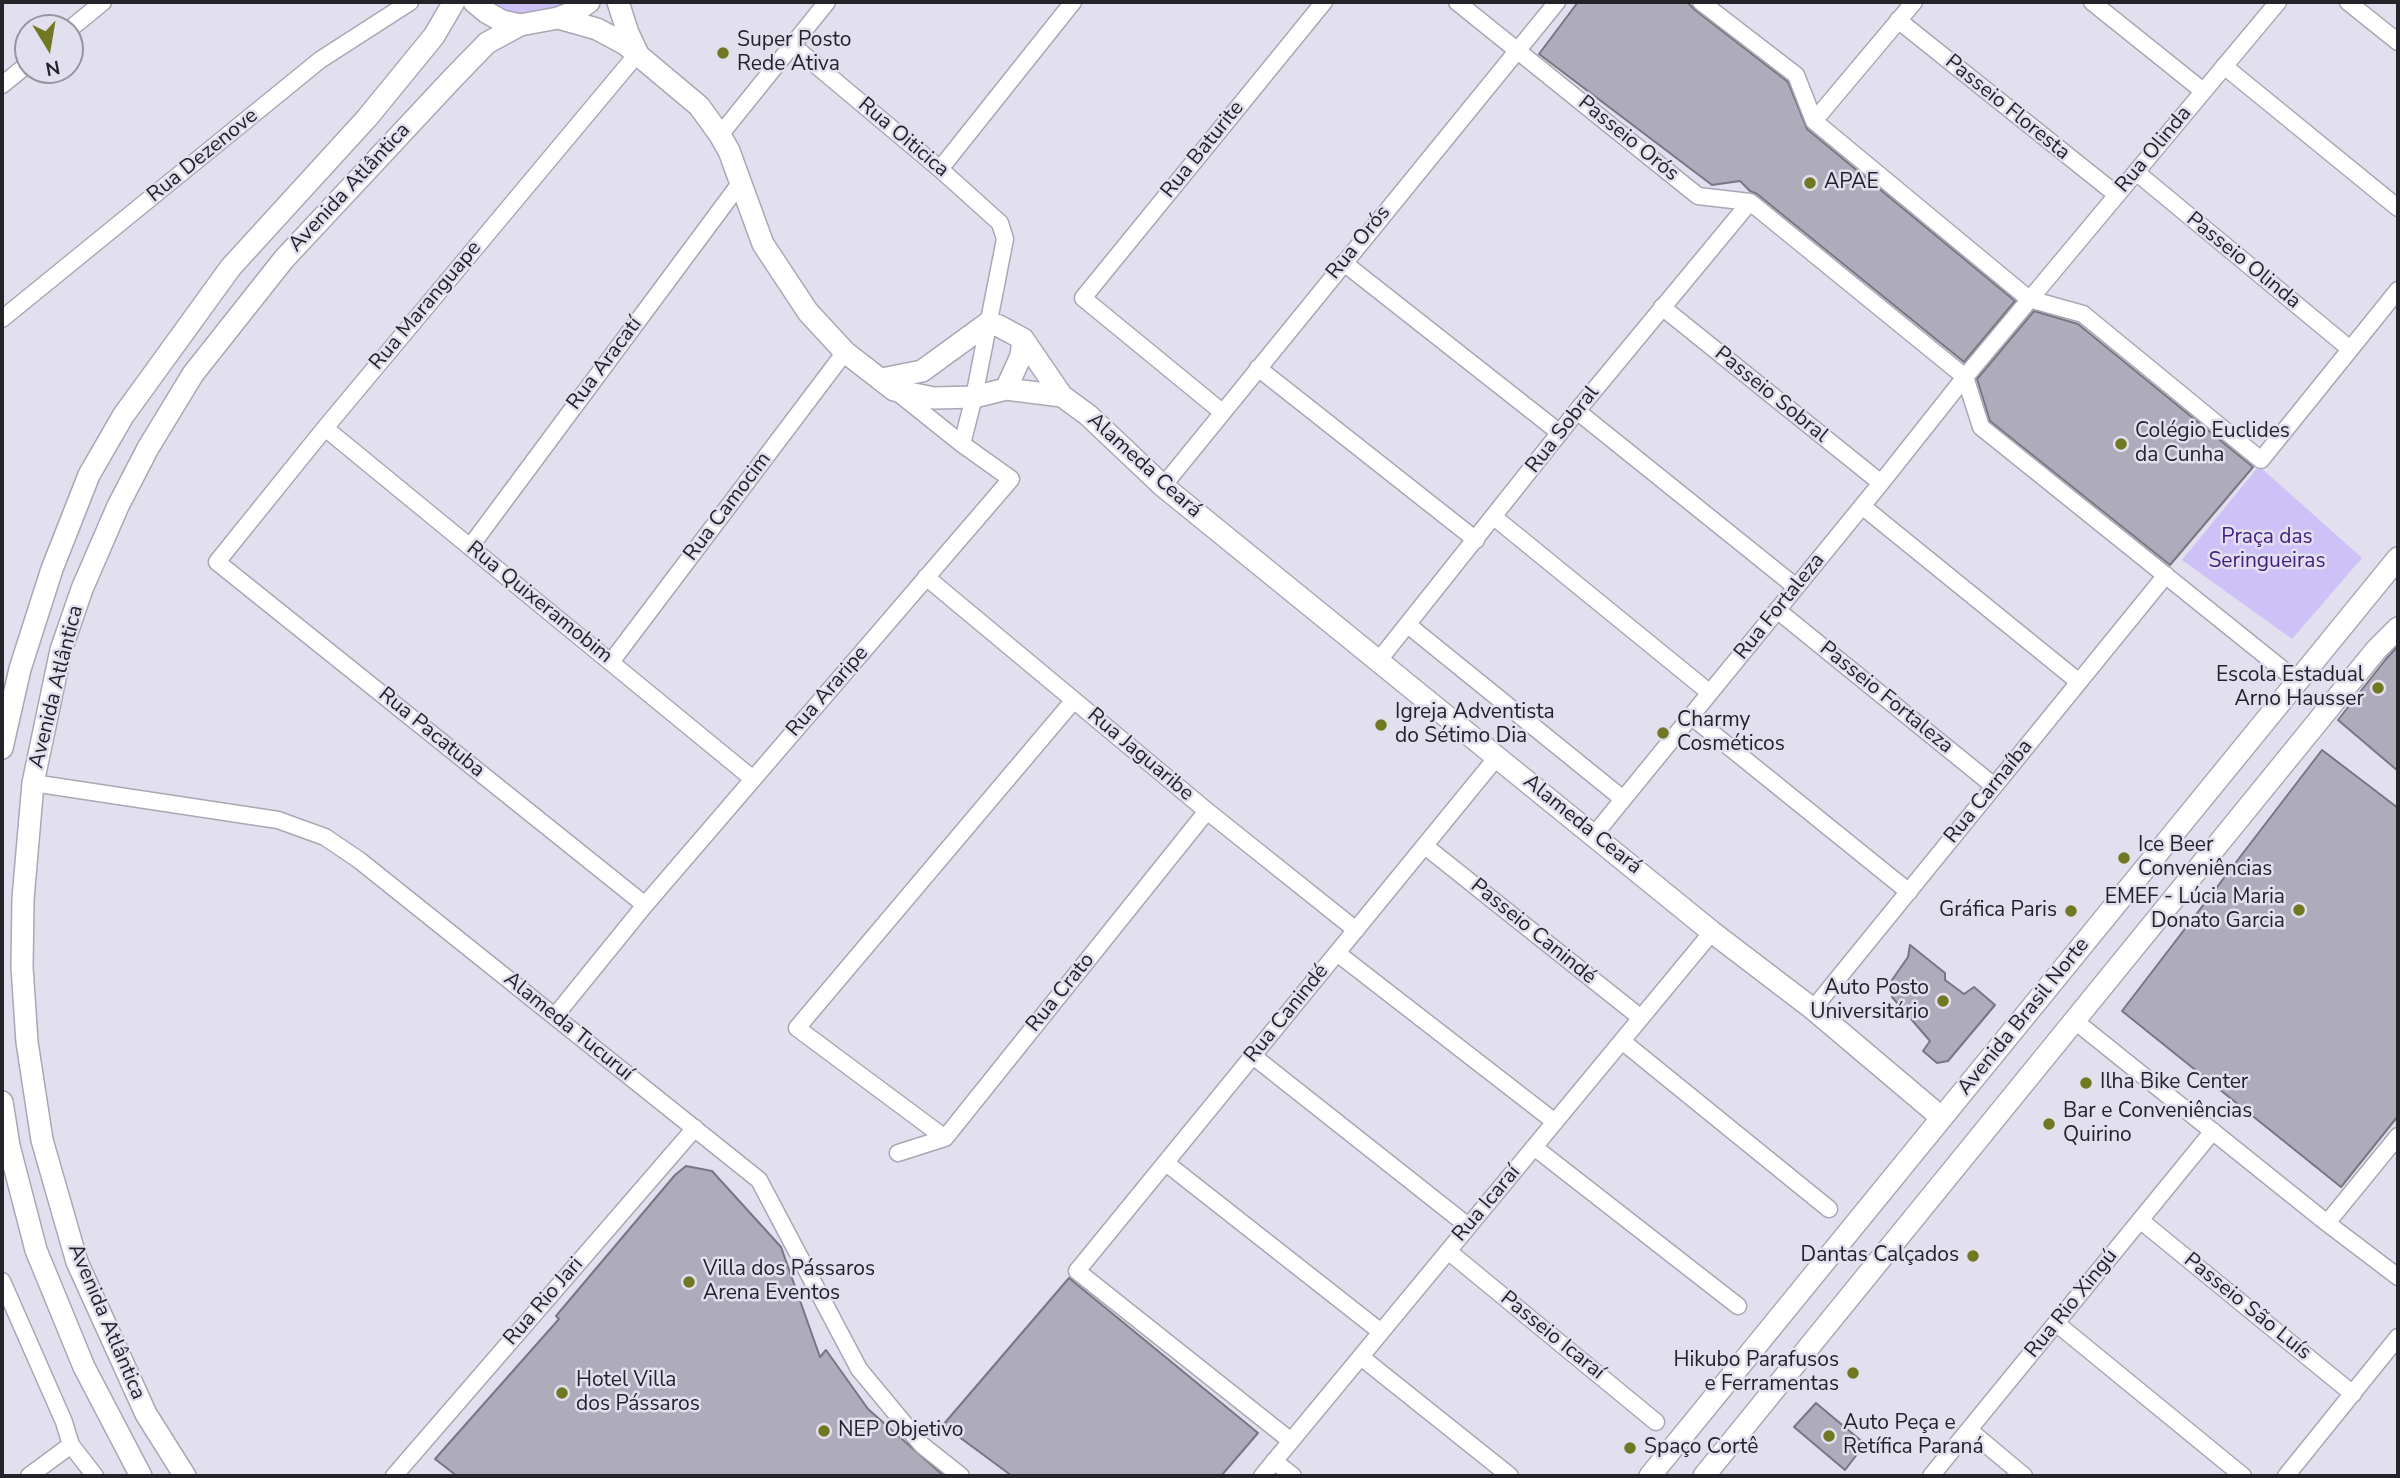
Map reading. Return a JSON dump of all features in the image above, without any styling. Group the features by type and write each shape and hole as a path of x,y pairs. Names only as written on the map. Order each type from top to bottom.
{"main road":[{"name":"Avenida Atlântica","path":"2,748 20,669 57,557 89,475 123,416 231,267 367,118 434,36 454,2"},
{"path":"474,2 502,21 520,25"},
{"name":"Avenida Atlântica","path":"185,1476 146,1414 77,1262 42,1140 27,1042 22,967 23,899 33,783 61,650 82,589 128,484 193,374 284,259 487,43 520,25 558,18 589,2"},
{"path":"618,2 628,33 638,52"},
{"path":"558,18 597,29 638,52 699,106 720,135 741,182 762,244 808,312 845,352 888,384 934,398 974,397 1006,389 1062,396"},
{"path":"888,384 922,371 988,323 1023,338 1062,396"},
{"path":"1006,389 1021,356 1023,338"},
{"name":"Alameda Ceará","path":"1062,396 1088,415 1163,486 1712,932 1813,1009 1942,1118"},
{"name":"Avenida Brasil Norte","path":"1650,1476 2398,558"},
{"name":"Avenida Brasil Norte","path":"1704,1476 2376,650 2398,628"},
{"name":"Avenida Atlântica","path":"2,1102 9,1146 36,1250 84,1367 141,1476"}],"street":[{"path":"84,18 103,2"},
{"name":"Rua Dezenove","path":"2,319 320,60 410,2"},
{"path":"720,135 827,2"},
{"path":"940,169 1073,2"},
{"name":"Rua Baturite","path":"1223,412 1083,298 1324,2"},
{"name":"Passeio Orós","path":"1457,2 1698,196 1750,202"},
{"name":"Rua Orós","path":"1163,486 1557,2"},
{"path":"1701,2 1796,75 1814,121 2029,299 2083,314 2261,460 2398,290"},
{"path":"1814,121 1914,2"},
{"path":"2092,2 2203,91"},
{"name":"Rua Olinda","path":"1965,377 2278,2"},
{"path":"2348,2 2398,42"},
{"name":"Passeio Floresta","path":"1898,20 2117,195"},
{"name":"Rua Oiticica","path":"792,45 1000,223 1005,239 988,323"},
{"name":"Rua Maranguape","path":"217,562 638,52"},
{"path":"2224,66 2398,208"},
{"name":"Passeio Olinda","path":"2136,172 2350,349"},
{"name":"Rua Aracatí","path":"470,547 741,182"},
{"path":"1750,202 1965,377 1981,427 2297,681"},
{"name":"Rua Sobral","path":"1379,660 1577,411 1750,202"},
{"path":"1344,262 1560,433"},
{"name":"Passeio Sobral","path":"1662,307 1881,483"},
{"path":"888,384 962,444 988,323"},
{"name":"Rua Camocim","path":"611,663 845,352"},
{"path":"1258,368 1476,540"},
{"name":"Rua Fortaleza","path":"1594,835 1965,377"},
{"path":"1577,411 1796,587"},
{"name":"Rua Quixeramobim","path":"325,428 753,779"},
{"name":"Rua Araripe","path":"555,1016 645,905 1011,479 962,444"},
{"path":"1862,506 2079,682"},
{"path":"1494,517 1710,693"},
{"name":"Rua Pacatuba","path":"217,562 645,905"},
{"name":"Rua Carnaíba","path":"1813,1009 2166,575"},
{"name":"Rua Jaguaribe","path":"926,578 1207,811 1356,930"},
{"name":"Passeio Fortaleza","path":"1777,610 1994,786"},
{"path":"1408,625 1623,799"},
{"path":"945,1138 797,1028 1074,700"},
{"path":"1691,716 1909,891"},
{"name":"Rua Canindé","path":"1291,1441 1077,1271 1497,757"},
{"name":"Alameda Tucuruí","path":"33,783 278,820 325,837 359,860 759,1180 859,1369 922,1446 961,1476"},
{"name":"Rua Crato","path":"945,1138 1207,811"},
{"name":"Passeio Canindé","path":"1425,846 1641,1018"},
{"name":"Rua Icaraí","path":"1262,1476 1712,932"},
{"path":"1337,953 1555,1122"},
{"path":"2075,1021 2398,1277"},
{"path":"1622,1041 1829,1209"},
{"path":"1253,1056 1468,1226"},
{"name":"Rua Rio Jari","path":"394,1476 695,1128"},
{"name":"Rua Rio Xingú","path":"1931,1476 2213,1131"},
{"path":"2327,1223 2398,1136"},
{"path":"898,1153 945,1138"},
{"path":"1534,1147 1738,1306"},
{"path":"1166,1163 1381,1332"},
{"name":"Passeio São Luís","path":"2140,1220 2353,1394"},
{"name":"Passeio Icaraí","path":"1448,1251 1656,1422"},
{"path":"2,1281 64,1422 71,1445 95,1476"},
{"path":"2056,1323 2243,1476"},
{"path":"2286,1476 2398,1337"},
{"path":"1361,1357 1510,1476"},
{"path":"1969,1430 2024,1476"},
{"path":"29,1476 71,1445"},
{"path":"1275,1461 1293,1476"}],"green space":[{"path":"490,2 570,2 556,8 520,15 505,13"},
{"name":"Praça das Seringueiras","path":"2259,466 2362,558 2292,639 2182,560"}],"building":[{"name":"APAE","path":"1578,2 1687,2 1788,82 1807,129 2015,301 1964,362 1740,181 1712,185 1539,54"},
{"name":"Colégio Euclides da Cunha","path":"2034,311 2078,324 2253,467 2170,565 1990,421 1977,379"},
{"name":"Escola Estadual Arno Hausser","path":"2398,646 2398,771 2338,720"},
{"name":"EMEF - Lúcia Maria Donato Garcia","path":"2322,750 2398,808 2398,1116 2341,1187 2122,1011"},
{"name":"Auto Posto Universitário","path":"1910,945 1945,973 1945,980 1964,994 1974,987 1995,1005 1948,1061 1937,1063 1923,1051 1930,1041 1892,997 1892,980 1908,957"},
{"path":"686,1166 712,1171 781,1247 820,1357 826,1350 868,1409 944,1476 457,1476 435,1459 559,1319 556,1316 675,1175"},
{"path":"1069,1278 1258,1433 1221,1476 1012,1476 943,1425"},
{"name":"Auto Peça e Retífica Paraná","path":"1816,1403 1865,1444 1845,1470 1794,1427"}],"place":[{"name":"Super Posto Rede Ativa","path":"723,53"},
{"name":"APAE","path":"1810,183"},
{"name":"Colégio Euclides da Cunha","path":"2121,444"},
{"name":"Escola Estadual Arno Hausser","path":"2378,688"},
{"name":"Igreja Adventista do Sétimo Dia","path":"1381,725"},
{"name":"Charmy Cosméticos","path":"1663,733"},
{"name":"Ice Beer Conveniências","path":"2124,858"},
{"name":"EMEF - Lúcia Maria Donato Garcia","path":"2299,910"},
{"name":"Gráfica Paris","path":"2071,911"},
{"name":"Auto Posto Universitário","path":"1943,1001"},
{"name":"Ilha Bike Center","path":"2086,1083"},
{"name":"Bar e Conveniências Quirino","path":"2049,1124"},
{"name":"Dantas Calçados","path":"1973,1256"},
{"name":"Villa dos Pássaros Arena Eventos","path":"689,1282"},
{"name":"Hikubo Parafusos e Ferramentas","path":"1853,1373"},
{"name":"Hotel Villa dos Pássaros","path":"562,1393"},
{"name":"NEP Objetivo","path":"824,1431"},
{"name":"Auto Peça e Retífica Paraná","path":"1829,1436"},
{"name":"Spaço Cortê","path":"1630,1448"}]}
